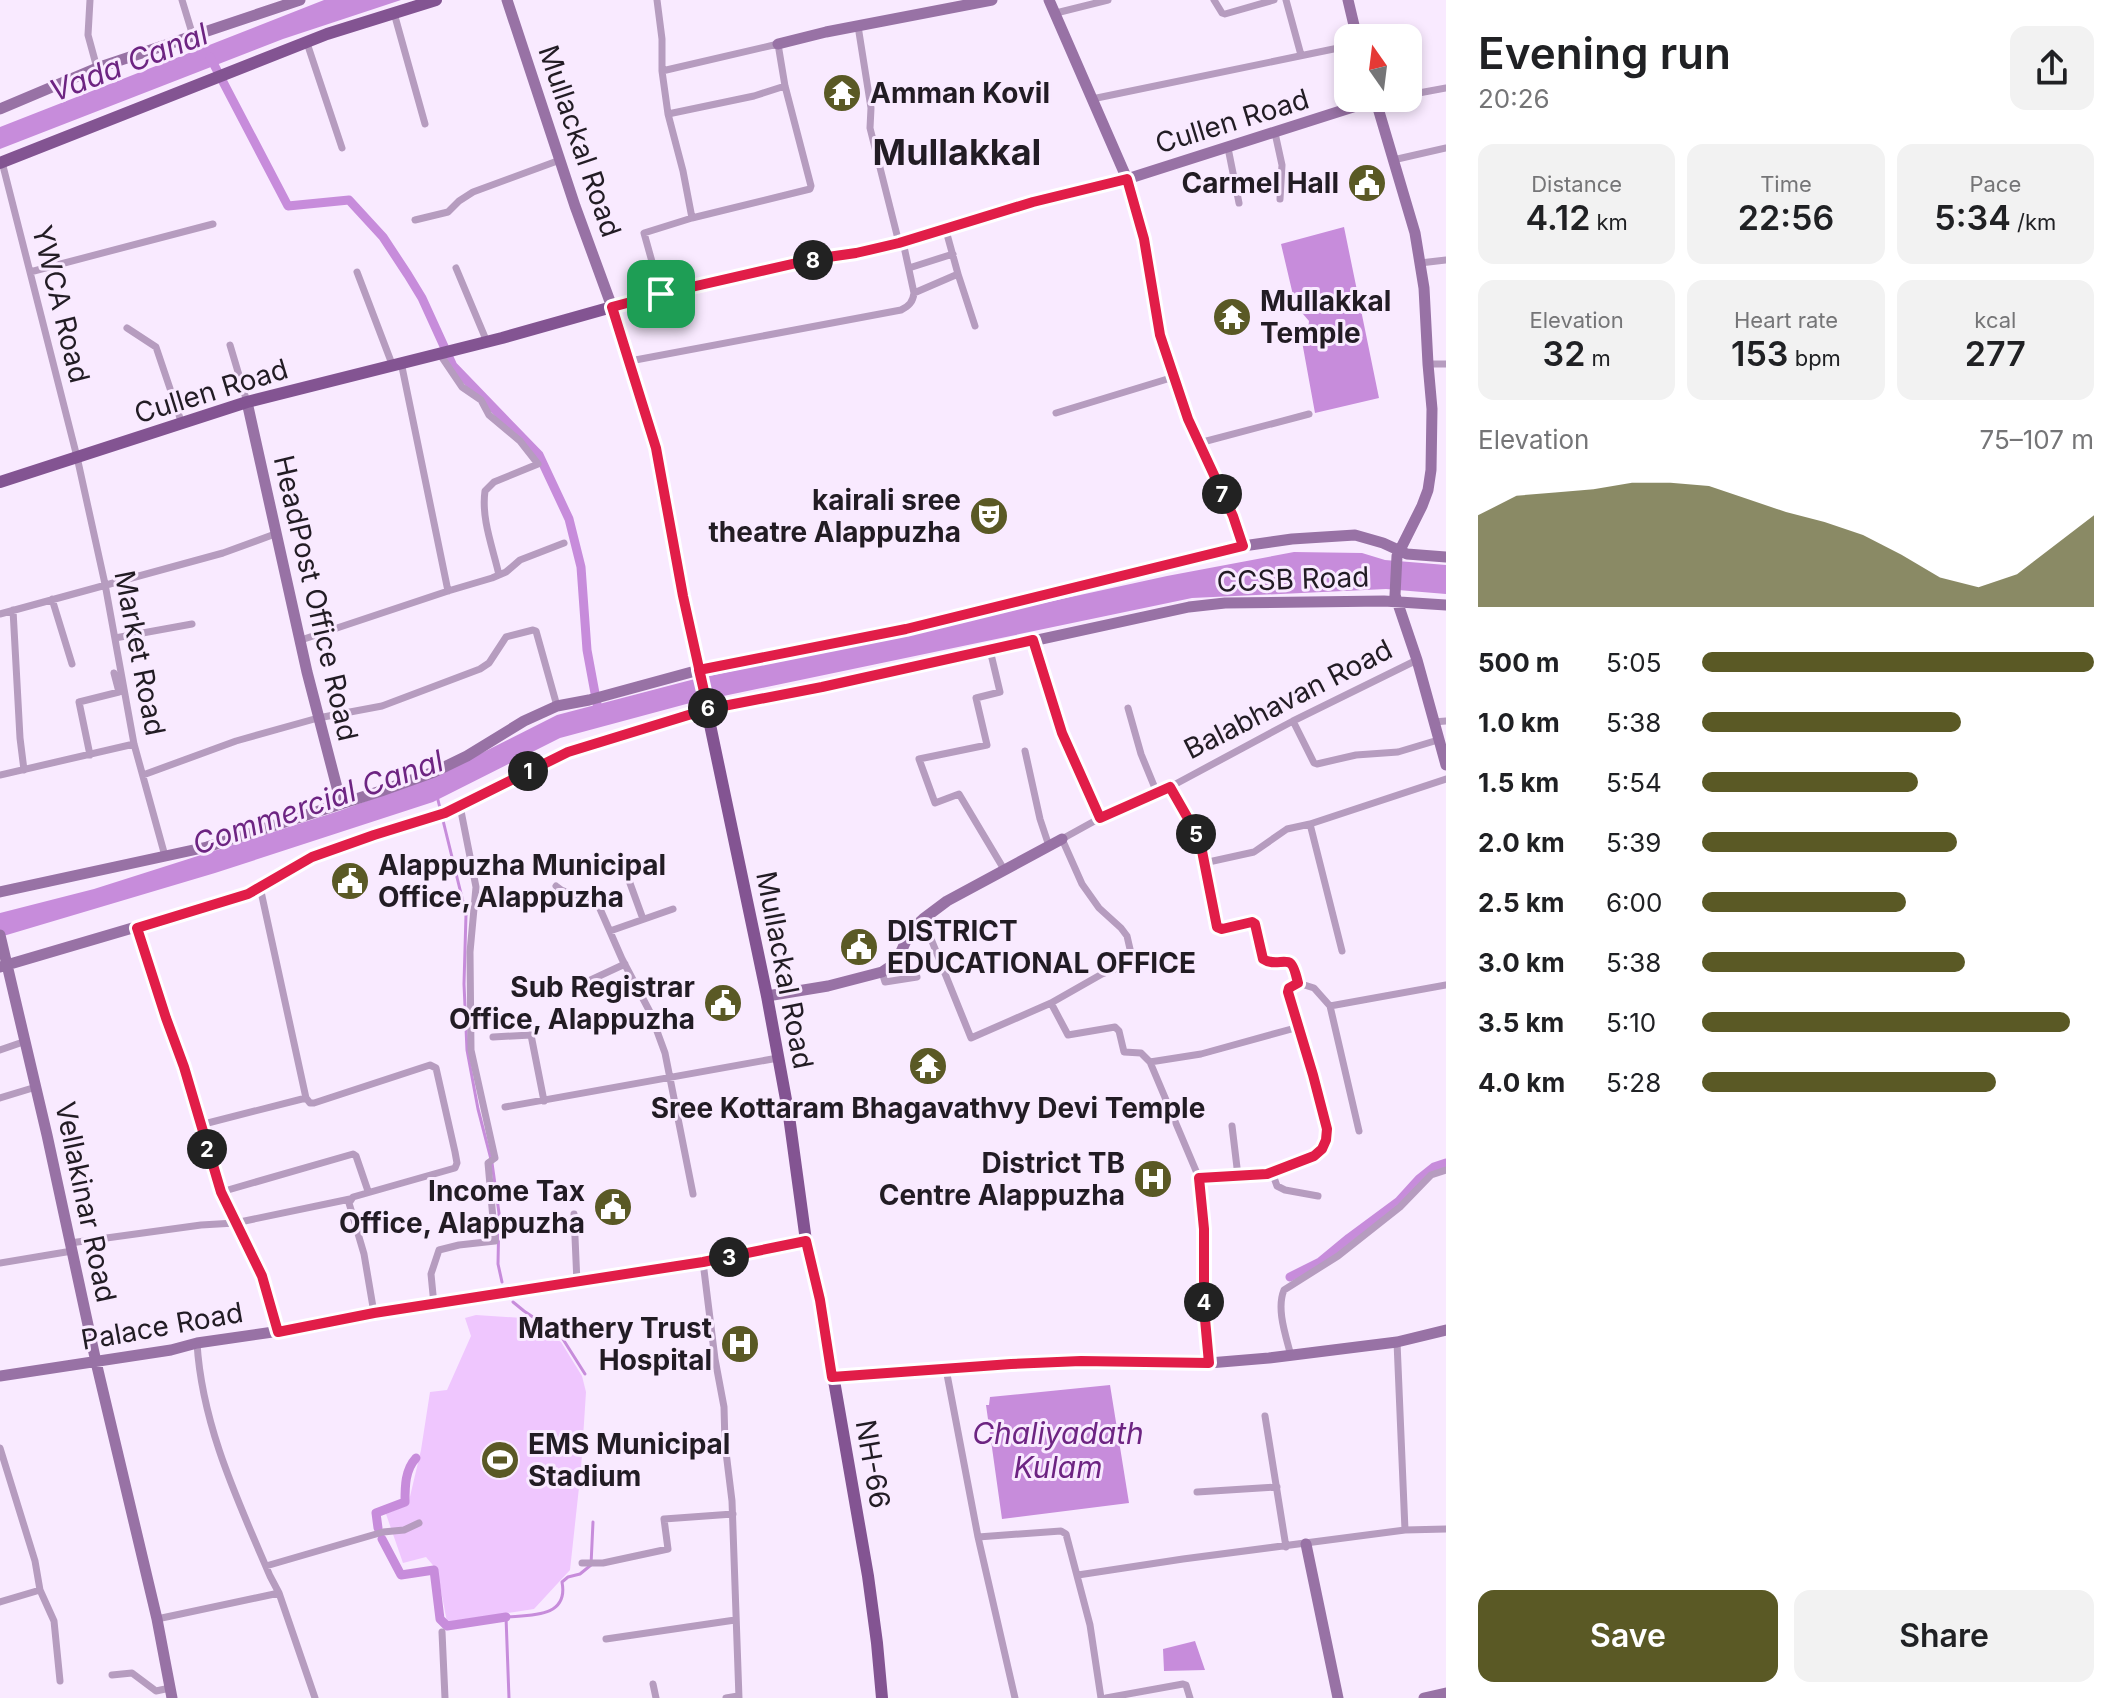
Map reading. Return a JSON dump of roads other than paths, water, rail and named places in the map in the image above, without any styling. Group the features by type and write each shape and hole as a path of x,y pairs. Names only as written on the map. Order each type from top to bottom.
{"main road":[{"path":"0,109 97,68 300,0"},
{"path":"1,162 327,34 436,0"},
{"name":"Mullackal Road","path":"507,0 630,361 656,448 767,996 789,1116 806,1241"},
{"path":"778,44 992,0"},
{"path":"1049,0 1127,179 1144,239 1160,335 1199,443 1233,516 1243,546"},
{"path":"1348,0 1354,24"},
{"name":"Cullen Road","path":"0,482 247,402 487,342 661,294 901,242 1033,202 1127,179 1337,112"},
{"path":"1379,112 1415,233 1424,288 1432,409 1428,490 1398,553 1396,598 1446,765"},
{"name":"HeadPost Office Road","path":"247,402 318,718 341,803"},
{"path":"0,892 207,847 434,772 557,706 699,671 906,629 1243,546 1355,535 1383,543 1398,553 1446,557"},
{"name":"CCSB Road","path":"4,966 248,894 312,857 442,814 568,752 708,707 1189,607 1225,603 1396,598 1446,605"},
{"name":"Balabhavan Road","path":"882,972 899,956 911,930 947,901 1062,839"},
{"name":"Vellakinar Road","path":"0,935 4,966 26,1041 171,1693"},
{"path":"767,996 828,986 882,972"},
{"name":"Palace Road","path":"0,1376 703,1262 806,1241"},
{"name":"NH-66","path":"806,1241 820,1300 868,1576 882,1698"},
{"path":"832,1377 1081,1361 1209,1363 1397,1342 1446,1330"},
{"path":"1306,1544 1338,1698"},
{"path":"1424,1698 1446,1693"}],"street":[{"path":"90,0 88,35 97,68"},
{"path":"182,0 193,36"},
{"path":"657,0 668,114 692,218"},
{"path":"1056,13 1108,0"},
{"path":"1214,0 1225,14 1274,0"},
{"path":"1286,0 1301,55"},
{"path":"394,13 425,124"},
{"path":"630,361 901,310 913,300 909,268 870,128 871,108 858,26"},
{"path":"307,43 342,148"},
{"path":"661,294 644,233 811,188 785,86 778,44 662,71"},
{"path":"1092,99 1334,49"},
{"path":"668,114 754,96 785,86"},
{"path":"1422,92 1446,88"},
{"path":"1275,133 1282,165 1280,199"},
{"path":"1228,148 1239,203"},
{"path":"1393,160 1446,148"},
{"path":"415,220 448,212 473,192 560,160"},
{"name":"YWCA Road","path":"1,162 77,457"},
{"path":"30,272 213,224"},
{"path":"945,227 975,326"},
{"path":"909,268 953,254"},
{"path":"1420,263 1446,260"},
{"path":"456,268 487,342"},
{"path":"357,272 397,363 411,406 448,591"},
{"path":"914,293 958,274"},
{"path":"127,328 156,347 182,424"},
{"path":"230,345 247,402"},
{"path":"445,352 462,387 481,400 489,415 520,441 538,464 494,482 485,491 485,517 499,575"},
{"path":"1428,364 1446,364"},
{"path":"1056,413 1174,377"},
{"path":"1199,443 1309,414"},
{"name":"Market Road","path":"77,457 105,584 134,744 165,856"},
{"path":"0,614 223,553 275,534"},
{"path":"301,640 499,575 520,560 564,543"},
{"path":"52,599 72,664"},
{"path":"13,610 24,770"},
{"path":"115,638 192,624"},
{"path":"143,775 236,741 318,718 382,706 480,669 489,663 506,637 533,630 536,631 557,706"},
{"path":"1033,640 1062,733 1100,818"},
{"path":"990,650 1000,692 976,698 987,745 919,759 935,803 959,794 1005,871"},
{"name":"Balabhavan Road","path":"1062,839 1417,660"},
{"path":"90,755 79,702 119,692 114,673"},
{"path":"1128,708 1141,754 1157,793"},
{"path":"1293,721 1317,764 1356,755 1398,752 1438,740"},
{"path":"1433,722 1446,721"},
{"path":"0,775 134,744"},
{"path":"1025,751 1049,846"},
{"path":"1204,863 1254,852 1287,829 1446,779"},
{"path":"1170,787 1194,829 1217,927 1255,924 1263,959 1271,963 1289,962 1298,983"},
{"path":"434,1305 431,1274 439,1250 495,1241 491,1161 471,1050 470,952 476,887 460,806"},
{"path":"1310,824 1342,951"},
{"path":"923,919 971,1038 1133,962 1127,936 1099,908 1082,884 1062,839"},
{"path":"623,864 643,919"},
{"path":"556,886 563,893 594,899 650,1012 665,1053 693,1194"},
{"path":"0,1263 71,1247 201,1225 235,1223 350,1199 368,1191 455,1168 455,1152 436,1068 430,1065 314,1103 308,1102 260,887"},
{"path":"610,931 673,909"},
{"path":"137,928 184,1067 221,1192 262,1276 278,1332"},
{"path":"582,984 625,964"},
{"path":"882,972 885,982 917,977"},
{"path":"1199,1178 1272,1172 1314,1156 1322,1149 1327,1129 1288,992 1298,983 1314,988 1330,1006 1359,1131"},
{"path":"1330,1006 1446,985"},
{"path":"1051,1003 1068,1035 1115,1027 1119,1031 1124,1052 1141,1053 1150,1062 1199,1178 1209,1363"},
{"path":"1150,1062 1201,1054 1299,1027"},
{"path":"493,1037 531,1035 544,1101"},
{"path":"0,1050 26,1041"},
{"path":"505,1107 778,1058"},
{"path":"0,1098 36,1087"},
{"path":"200,1125 306,1098"},
{"path":"1232,1126 1238,1176"},
{"path":"221,1192 353,1154 368,1191"},
{"path":"1291,1356 1282,1318 1281,1298 1284,1290 1338,1256 1400,1207 1431,1175 1446,1170"},
{"path":"1272,1172 1277,1186 1318,1196"},
{"path":"350,1199 374,1313"},
{"path":"574,1214 577,1283"},
{"path":"703,1262 724,1407 733,1514 738,1697 726,1698"},
{"path":"1397,1342 1405,1530"},
{"path":"197,1343 199,1369 213,1433 279,1593 315,1698"},
{"path":"946,1369 978,1537 1015,1698"},
{"path":"1265,1416 1286,1547"},
{"path":"0,1448 35,1561 40,1590 54,1621 60,1681"},
{"path":"1197,1492 1277,1487"},
{"path":"582,1563 603,1563 668,1549 664,1519 733,1514"},
{"path":"266,1566 383,1532 404,1530 419,1523"},
{"path":"1078,1575 1405,1530 1446,1529"},
{"path":"978,1537 1061,1531 1066,1534 1090,1625 1103,1698 1183,1684 1190,1698"},
{"path":"0,1602 40,1590"},
{"path":"157,1619 279,1593"},
{"path":"606,1639 735,1620"},
{"path":"442,1632 445,1698"},
{"path":"112,1675 132,1673 156,1691 171,1693"},
{"path":"653,1684 656,1698"}],"water":[{"path":"324,0 401,0 283,39 0,149 0,127"},
{"path":"1344,227 1379,398 1315,413 1301,336 1308,330 1309,321 1297,312 1281,244"},
{"path":"1294,552 1362,553 1385,560 1446,565 1446,594 1386,589 1192,598 690,703 560,738 433,802 215,873 0,937 0,913 94,889 339,811 438,775 557,715 691,680 1167,576"},
{"name":"Chaliyadath Kulam","path":"1110,1385 1129,1503 1002,1519 986,1405 989,1405 990,1397"},
{"path":"1195,1641 1205,1670 1164,1671 1163,1649"}],"waterway":[{"name":"Vada Canal","path":"210,57 288,206 349,200 383,237 408,275 453,366 539,455 569,519 581,567 587,650 597,704"},
{"name":"Commercial Canal","path":"437,796 466,914 464,984 467,1050 492,1163 499,1213 498,1264 502,1282"},
{"path":"1290,1277 1320,1262 1399,1201 1434,1167 1446,1163"},
{"path":"513,1302 561,1336 585,1374"},
{"path":"378,1528 376,1513 405,1502 408,1473 416,1458"},
{"path":"509,1698 506,1617 536,1615 554,1608 560,1602 562,1582 591,1565 593,1522"},
{"path":"382,1539 401,1575 434,1570 440,1619 447,1626 506,1617"}],"place":[{"name":"Amman Kovil","path":"842,93"},
{"name":"Carmel Hall","path":"1367,183"},
{"name":"Mullakkal Temple","path":"1232,317"},
{"name":"kairali sree theatre Alappuzha","path":"989,516"},
{"name":"Alappuzha Municipal Office, Alappuzha","path":"350,881"},
{"name":"DISTRICT EDUCATIONAL OFFICE","path":"859,947"},
{"name":"Sub Registrar Office, Alappuzha","path":"723,1003"},
{"name":"Sree Kottaram Bhagavathvy Devi Temple","path":"928,1066"},
{"name":"District TB Centre Alappuzha","path":"1153,1179"},
{"name":"Income Tax Office, Alappuzha","path":"613,1207"},
{"name":"Mathery Trust Hospital","path":"740,1344"},
{"name":"EMS Municipal Stadium","path":"500,1460"}],"district":[{"name":"Mullakkal","path":"957,152"}]}
